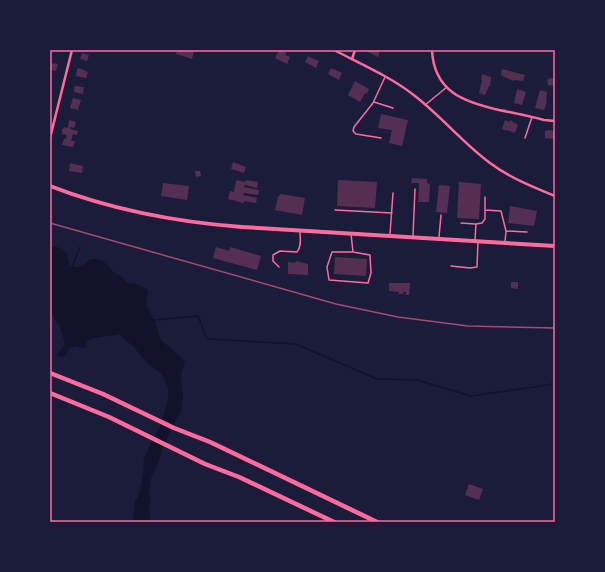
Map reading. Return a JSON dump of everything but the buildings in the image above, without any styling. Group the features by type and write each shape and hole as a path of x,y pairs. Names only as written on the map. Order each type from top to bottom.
{"highway":[{"path":"50,373 103,394 174,428 210,442 377,522"},
{"path":"50,393 109,417 205,464 239,477 334,522"}],"main road":[{"path":"50,186 73,195 116,208 155,217 222,225 555,246"}],"street":[{"path":"50,138 72,50"},
{"path":"334,50 385,77 409,92 476,152 494,166 512,177 555,196"},
{"path":"352,59 356,50"},
{"path":"432,50 437,73 447,87 460,98 476,104 555,121"}],"lane":[{"path":"381,138 356,134 353,131 354,127 374,102 385,77"},
{"path":"425,105 447,87"},
{"path":"374,102 393,108"},
{"path":"525,138 532,117"},
{"path":"413,238 415,189"},
{"path":"390,236 393,193"},
{"path":"461,223 482,223 485,210 485,196"},
{"path":"335,210 392,213"},
{"path":"485,210 501,211 506,231 505,243"},
{"path":"438,239 441,215"},
{"path":"451,266 470,268 477,267 476,224"},
{"path":"279,267 273,262 273,255 280,251 297,252 300,246 300,231"},
{"path":"506,231 526,232"},
{"path":"351,234 353,252"},
{"path":"332,252 353,252 370,255 371,273 368,283 328,280 327,267 332,252"}],"shaded area":[{"path":"50,247 64,250 68,255 70,265 72,266 78,267 92,259 95,259 107,264 112,271 122,277 127,283 136,284 148,290 146,305 153,317 161,340 185,361 181,375 183,395 182,409 162,448 159,461 150,481 149,508 151,522 142,522 138,514 137,502 143,475 144,457 161,424 166,407 168,389 164,378 119,334 90,339 84,349 75,346 69,349 65,357 58,356 58,352 63,347 64,339 58,324 50,314"}],"waterway":[{"path":"72,267 80,247"},
{"path":"153,320 198,316 207,339 296,344 377,379 417,380 471,396 555,383"},
{"path":"138,522 140,502"}],"railway":[{"path":"50,223 336,304 398,317 468,326 555,328"}]}
